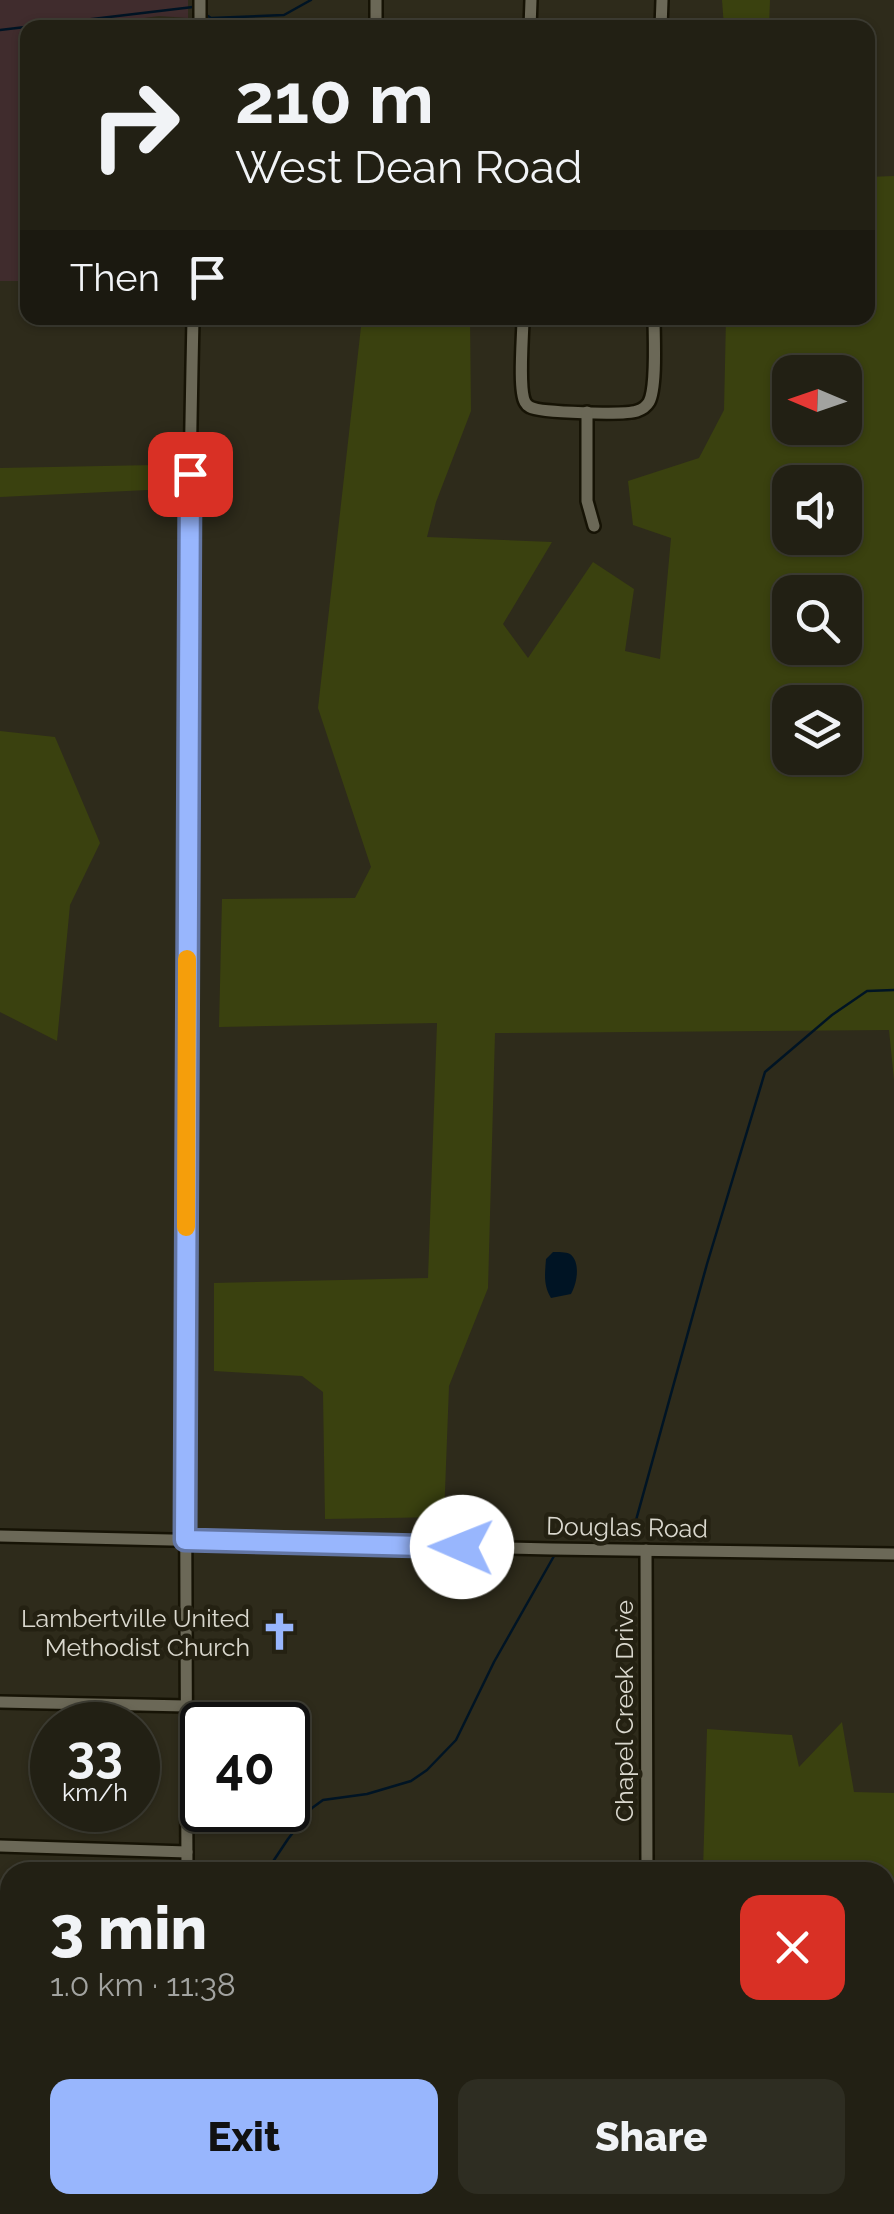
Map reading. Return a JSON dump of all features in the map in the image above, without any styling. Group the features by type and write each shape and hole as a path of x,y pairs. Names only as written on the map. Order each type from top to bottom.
{"street":[{"path":"186,1702 188,744 194,325"},
{"path":"523,325 522,390 529,407 588,412 636,412 647,406 652,384 654,325"},
{"path":"588,412 587,500 594,526"},
{"name":"Douglas Road","path":"0,1536 894,1554"},
{"name":"Chapel Creek Drive","path":"646,1550 648,1862"},
{"path":"0,1702 180,1706"},
{"path":"188,1832 188,1862"},
{"path":"0,1846 188,1852"}],"shaded area":[{"path":"0,0 188,0 188,18 20,20 20,281 0,281"}],"green space":[{"path":"722,0 770,0 769,20 723,20"},
{"path":"894,176 894,1080 889,1030 495,1033 488,1288 449,1386 444,1517 325,1519 323,1392 302,1376 214,1371 214,1283 428,1278 437,1023 219,1027 222,899 355,898 371,867 318,708 361,325 470,325 471,411 436,502 427,537 552,542 503,624 528,658 593,562 634,589 625,651 660,659 671,538 633,525 628,481 699,458 724,410 726,325 875,325 875,177"},
{"path":"155,465 148,490 0,497 0,468"},
{"path":"0,731 55,737 100,843 70,905 57,1041 0,1012"},
{"path":"842,1722 854,1792 894,1793 894,1862 703,1862 707,1729 792,1735 799,1767"}],"water":[{"path":"553,1252 570,1254 577,1273 571,1294 551,1298 545,1269 546,1259"}],"waterway":[{"path":"208,16 284,15 311,0"},
{"path":"84,20 193,7"},
{"path":"0,30 20,28"},
{"path":"607,1533 633,1531 765,1072 867,991 894,990"},
{"path":"555,1538 597,1532"},
{"path":"273,1862 312,1808 323,1800 367,1794 411,1781 456,1740 494,1662 554,1556"}],"slow traffic":[{"path":"186,1227 187,959"}],"place":[{"name":"Lambertville United Methodist Church","path":"280,1632"}],"route":[{"path":"190,474 185,1540 462,1547"}]}
